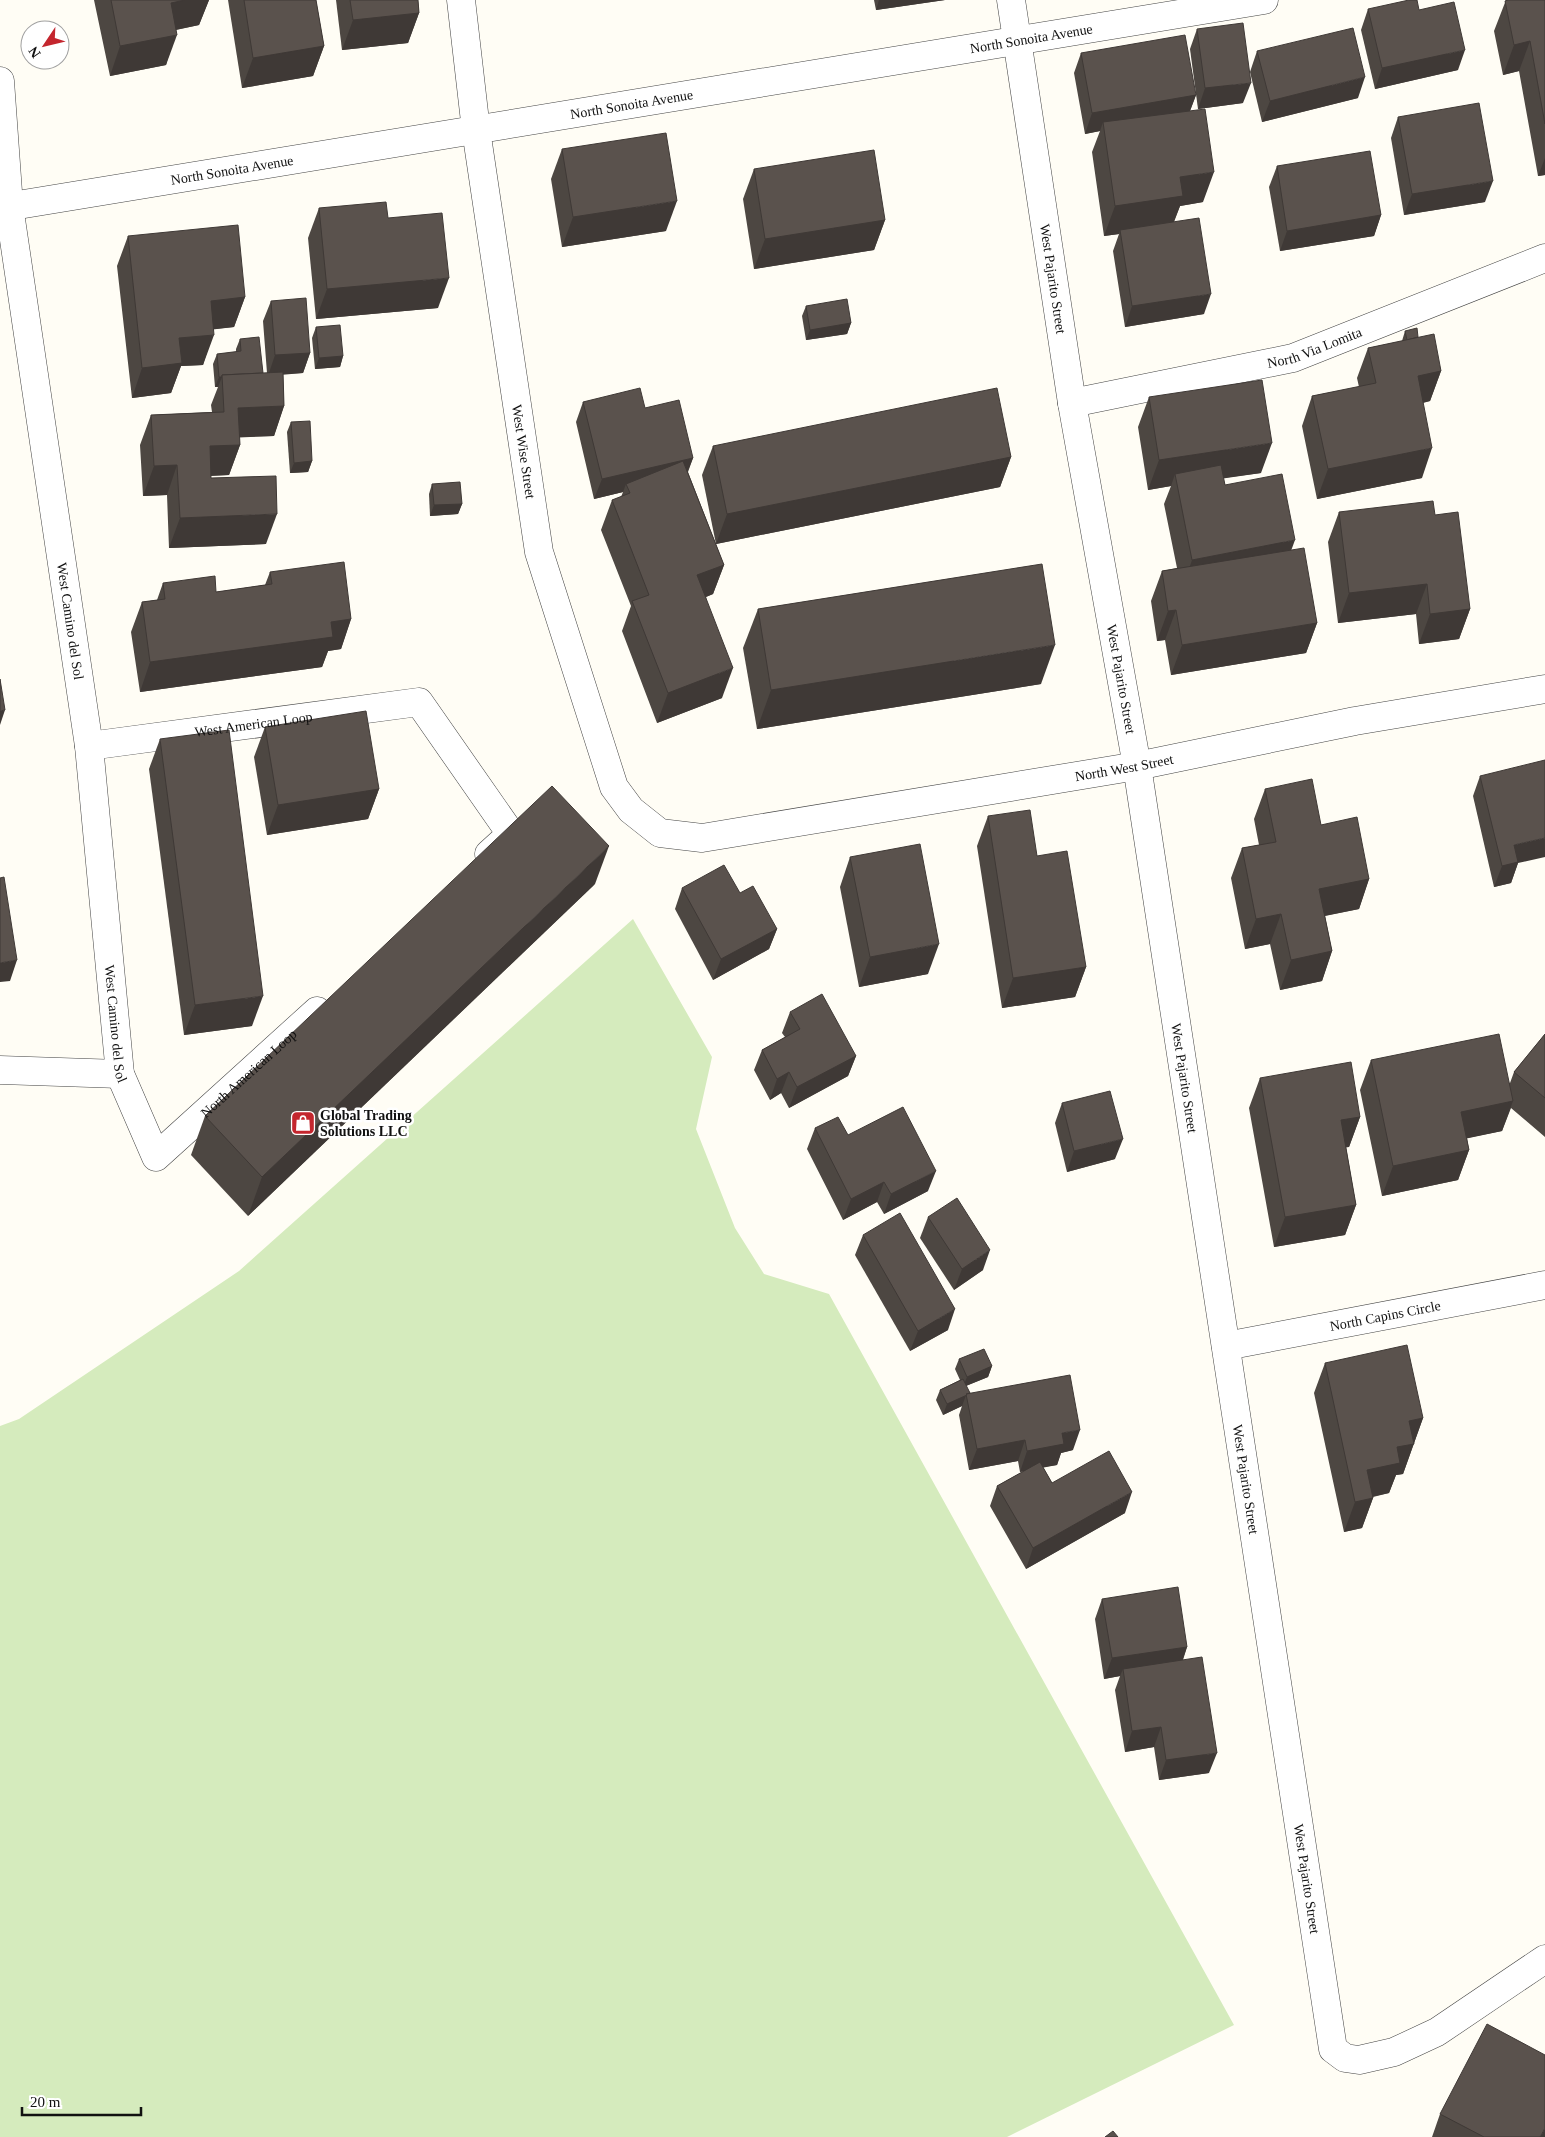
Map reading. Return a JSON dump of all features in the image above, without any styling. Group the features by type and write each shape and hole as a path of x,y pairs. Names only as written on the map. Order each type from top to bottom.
{"street":[{"name":"West Wise Street","path":"461,0 476,130 539,552 614,787 631,810 660,833 702,838"},
{"name":"West Pajarito Street","path":"1011,0 1072,403 1137,766 1333,2049 1345,2058 1359,2060 1394,2052 1437,2032 1545,1959"},
{"name":"North Sonoita Avenue","path":"4,207 1264,0"},
{"name":"West Camino del Sol","path":"0,81 4,207 88,746 120,1074 156,1157"},
{"name":"North Via Lomita","path":"1072,403 1293,358 1545,258"},
{"name":"North West Street","path":"702,838 1137,766 1355,721 1545,689"},
{"name":"West American Loop","path":"88,746 419,702 511,834 474,868"},
{"name":"North American Loop","path":"156,1157 334,996"},
{"path":"0,1070 120,1074"},
{"name":"North Capins Circle","path":"1226,1346 1545,1285"}],"green space":[{"path":"633,919 712,1057 696,1129 735,1228 764,1274 829,1294 1234,2025 1007,2137 0,2137 0,1426 19,1419 239,1271"}],"building":[{"path":"111,0 185,0 171,3 177,35 120,46"},
{"path":"244,0 316,0 324,46 253,58"},
{"path":"350,0 418,0 419,13 353,20"},
{"path":"1417,0 1419,10 1454,2 1465,50 1382,68 1368,9"},
{"path":"1545,0 1545,124 1530,41 1514,45 1505,1"},
{"path":"1243,23 1251,83 1205,88 1197,29"},
{"path":"1353,28 1365,77 1270,101 1257,51"},
{"path":"1185,35 1196,95 1092,113 1081,53"},
{"path":"1479,103 1493,181 1412,194 1398,117"},
{"path":"1205,109 1214,172 1180,177 1183,196 1115,206 1103,122"},
{"path":"666,133 677,201 573,217 562,149"},
{"path":"874,150 885,220 765,239 754,169"},
{"path":"1370,151 1381,215 1287,231 1277,166"},
{"path":"386,202 388,218 442,213 449,278 327,289 319,208"},
{"path":"1199,218 1211,294 1132,306 1120,230"},
{"path":"238,225 245,297 211,301 214,335 179,338 182,363 142,368 128,236"},
{"path":"306,298 310,353 275,355 271,301"},
{"path":"847,299 851,323 810,330 806,306"},
{"path":"340,325 343,356 319,358 316,327"},
{"path":"1417,328 1418,337 1407,340 1405,331"},
{"path":"1434,334 1441,371 1418,376 1432,448 1328,469 1312,396 1376,383 1368,348"},
{"path":"259,337 263,373 222,375 222,377 219,377 217,354 241,351 240,339"},
{"path":"283,372 284,406 238,408 240,445 210,446 211,478 276,476 277,514 180,518 177,465 154,466 151,415 224,412 222,375"},
{"path":"1262,380 1272,443 1159,460 1149,397"},
{"path":"640,388 645,408 679,400 693,458 602,479 583,402"},
{"path":"997,388 1011,457 727,514 713,446"},
{"path":"310,421 312,461 294,463 291,422"},
{"path":"683,461 724,565 697,575 733,668 668,693 632,601 649,595 612,500 630,493 626,484"},
{"path":"1221,465 1225,485 1282,474 1295,540 1192,560 1175,474"},
{"path":"460,482 462,504 434,505 432,484"},
{"path":"1433,501 1435,515 1458,512 1470,609 1430,614 1427,584 1349,593 1339,512"},
{"path":"1304,548 1317,623 1182,645 1176,610 1168,611 1162,571"},
{"path":"344,562 351,619 331,622 333,637 150,662 142,602 165,599 163,583 215,576 216,592 272,584 270,572"},
{"path":"1042,564 1055,645 771,690 758,609"},
{"path":"0,679 5,710 0,711"},
{"path":"366,711 379,789 278,805 265,727"},
{"path":"229,730 263,996 195,1005 160,739"},
{"path":"1545,760 1545,838 1514,845 1518,862 1502,866 1480,776"},
{"path":"1312,779 1321,825 1357,817 1369,879 1319,889 1332,951 1291,960 1281,914 1256,919 1242,848 1276,842 1265,789"},
{"path":"552,786 609,846 262,1177 205,1116"},
{"path":"1030,810 1037,856 1067,851 1086,967 1013,978 988,816"},
{"path":"920,844 939,944 870,957 850,857"},
{"path":"724,865 740,893 753,886 777,929 721,959 682,888"},
{"path":"4,877 17,960 0,963 0,878"},
{"path":"822,994 856,1056 797,1087 789,1072 777,1079 762,1050 800,1029 790,1012"},
{"path":"1499,1034 1513,1101 1461,1112 1469,1150 1393,1166 1371,1060"},
{"path":"1545,1034 1545,1098 1514,1072"},
{"path":"1351,1062 1360,1117 1341,1120 1356,1205 1285,1217 1260,1078"},
{"path":"1110,1091 1123,1139 1074,1151 1062,1103"},
{"path":"903,1107 936,1171 891,1194 884,1182 851,1199 815,1128 838,1117 848,1135"},
{"path":"957,1198 990,1250 962,1269 928,1217"},
{"path":"900,1213 955,1309 918,1331 863,1235"},
{"path":"1407,1345 1423,1418 1409,1421 1414,1444 1397,1447 1400,1463 1367,1470 1373,1498 1355,1502 1325,1363"},
{"path":"984,1349 992,1366 967,1377 959,1359"},
{"path":"1070,1375 1080,1430 1062,1433 1064,1444 1027,1451 1025,1440 977,1449 966,1394"},
{"path":"963,1379 970,1393 947,1404 940,1390"},
{"path":"1109,1451 1132,1492 1033,1548 997,1486 1040,1462 1052,1483"},
{"path":"1178,1587 1187,1647 1112,1658 1102,1599"},
{"path":"1202,1657 1217,1753 1166,1760 1161,1727 1132,1731 1123,1669"},
{"path":"1487,2024 1545,2055 1545,2128 1540,2137 1484,2137 1440,2114"},
{"path":"1113,2131 1118,2137 1105,2137"}],"place":[{"name":"Global Trading Solutions LLC","path":"303,1123"}]}
